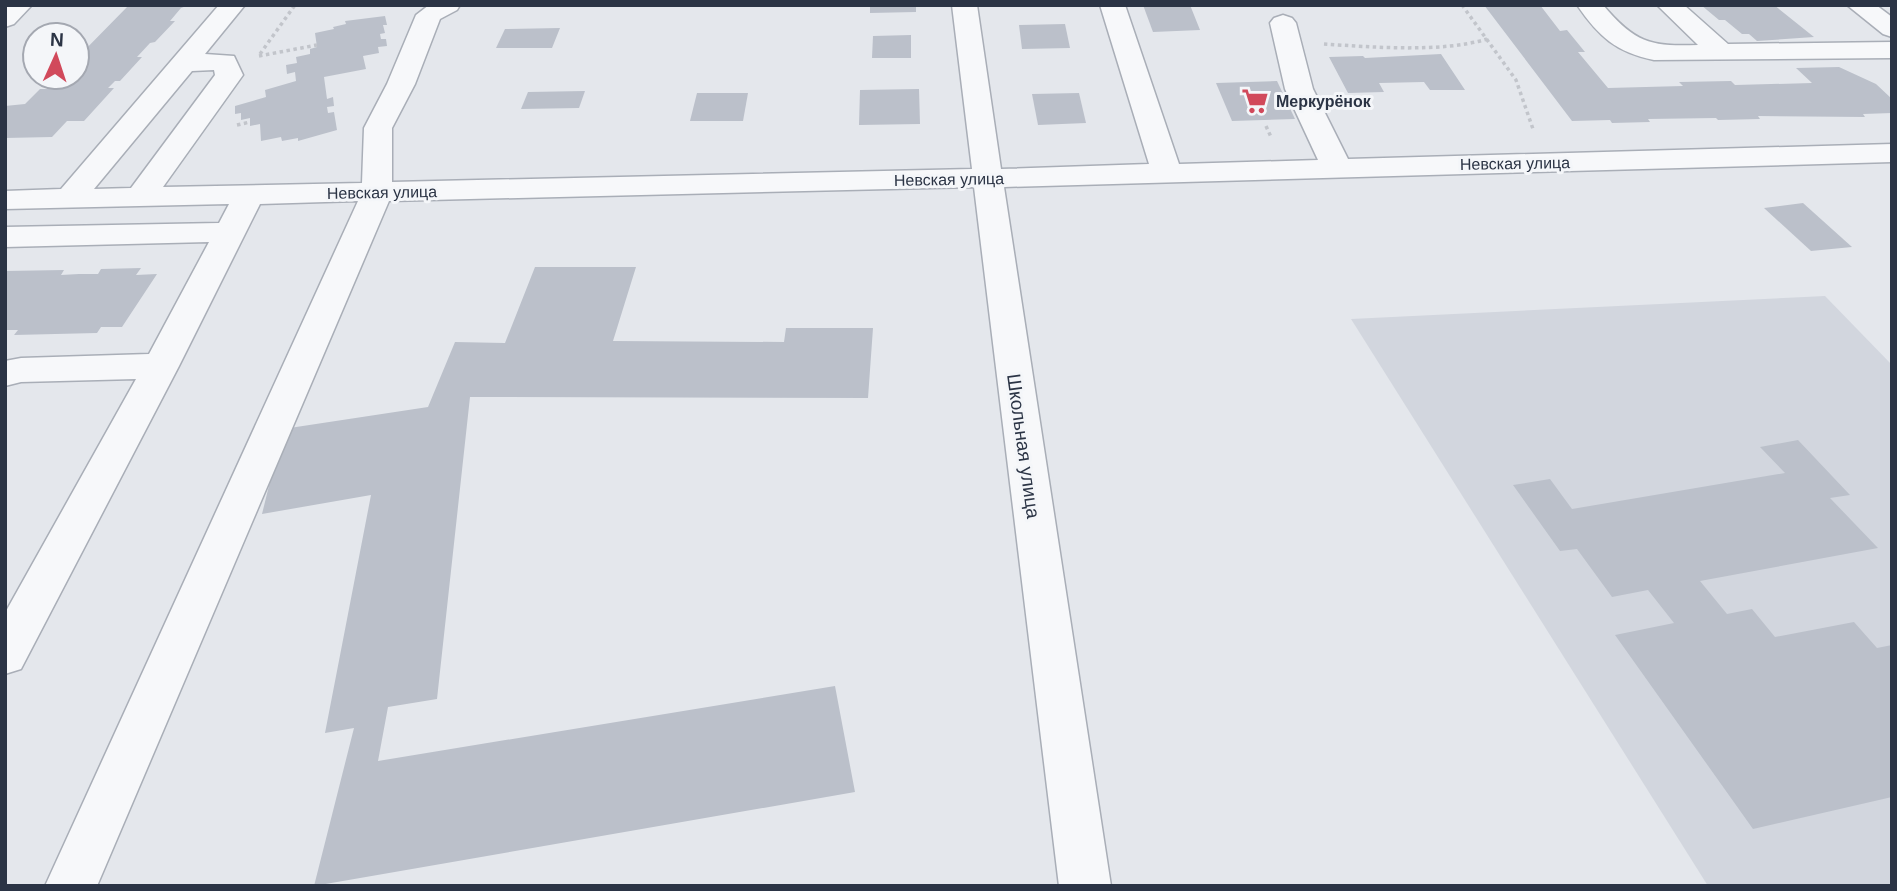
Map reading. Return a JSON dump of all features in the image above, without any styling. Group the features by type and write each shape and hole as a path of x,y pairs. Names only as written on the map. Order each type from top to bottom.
{"street":[{"path":"5,19 20,5"},
{"path":"69,199 233,5"},
{"path":"71,886 377,192 378,128 401,84 429,15 448,5"},
{"name":"Школьная улица","path":"964,5 1085,886"},
{"path":"1112,5 1167,173"},
{"path":"1589,5 1619,39 1635,47 1660,52 1892,50"},
{"path":"1669,5 1720,52"},
{"path":"1859,5 1892,29"},
{"path":"1286,34 1299,89 1337,168"},
{"path":"140,198 229,75 225,62 186,63"},
{"name":"Невская улица","path":"5,200 986,178 1892,153"},
{"path":"5,655 161,366 249,195"},
{"path":"5,237 230,232"},
{"path":"5,374 21,370 161,366"}],"path":[{"path":"1462,5 1516,80 1535,139"},
{"path":"1286,34 1430,46 1468,45 1487,39"},
{"path":"259,56 317,46"}],"shaded area":[{"path":"1825,296 1892,365 1892,886 1708,886 1351,319"}],"building":[{"path":"129,5 189,5 181,8 170,21 175,21 137,57 142,57 120,81 115,81 108,88 114,88 84,121 67,121 52,137 5,138 5,106 25,104 38,91 91,91 91,44"},
{"path":"870,5 916,5 916,12 870,13"},
{"path":"1143,5 1190,5 1200,30 1153,32"},
{"path":"1484,5 1540,5 1560,31 1567,30 1585,52 1578,52 1608,88 1683,86 1679,82 1731,81 1735,85 1812,83 1796,68 1839,67 1876,84 1892,99 1892,113 1863,114 1865,117 1758,116 1760,119 1648,119 1650,122 1612,123 1610,120 1572,121"},
{"path":"1701,5 1774,5 1814,37 1757,41 1749,34 1742,34 1725,20 1719,20"},
{"path":"385,16 385,33 380,34 381,39 386,39 387,46 378,47 379,53 363,56 366,69 324,77 327,99 333,97 334,106 327,107 328,113 334,112 337,130 298,141 298,138 282,141 281,137 261,141 260,124 250,126 250,118 241,120 241,113 235,114 235,106 266,97 265,90 296,81 295,72 287,74 286,65 297,63 296,57 310,54 310,49 317,47 315,33 334,29 333,27 346,24 345,21"},
{"path":"1065,24 1070,48 1022,49 1019,25"},
{"path":"560,28 552,48 496,48 505,29"},
{"path":"911,35 911,58 872,58 873,36"},
{"path":"1441,54 1465,90 1430,90 1424,82 1379,83 1384,92 1348,93 1329,57 1365,58"},
{"name":"Меркурёнок","path":"1277,81 1295,119 1232,121 1216,83"},
{"path":"919,89 920,124 859,125 860,90"},
{"path":"585,91 579,108 521,109 528,92"},
{"path":"697,93 748,93 743,121 690,121"},
{"path":"1079,93 1086,123 1038,125 1032,94"},
{"path":"1803,203 1852,247 1811,251 1764,208"},
{"path":"535,267 636,267 613,341 784,342 786,328 873,328 868,398 470,397 437,699 388,707 378,761 835,686 855,792 314,886 354,728 325,733 371,495 262,514 283,429 428,407 455,342 505,343"},
{"path":"141,268 136,275 157,274 122,327 101,327 97,333 14,335 18,330 5,330 5,271 64,270 61,275 98,274 101,269"},
{"path":"1798,440 1850,495 1830,498 1878,548 1700,581 1727,614 1752,609 1775,637 1854,622 1877,648 1892,645 1892,797 1753,829 1615,635 1674,623 1648,590 1612,597 1577,549 1560,551 1513,485 1550,479 1572,509 1785,473 1760,447"}],"place":[{"name":"Меркурёнок","path":"1255,101"}]}
